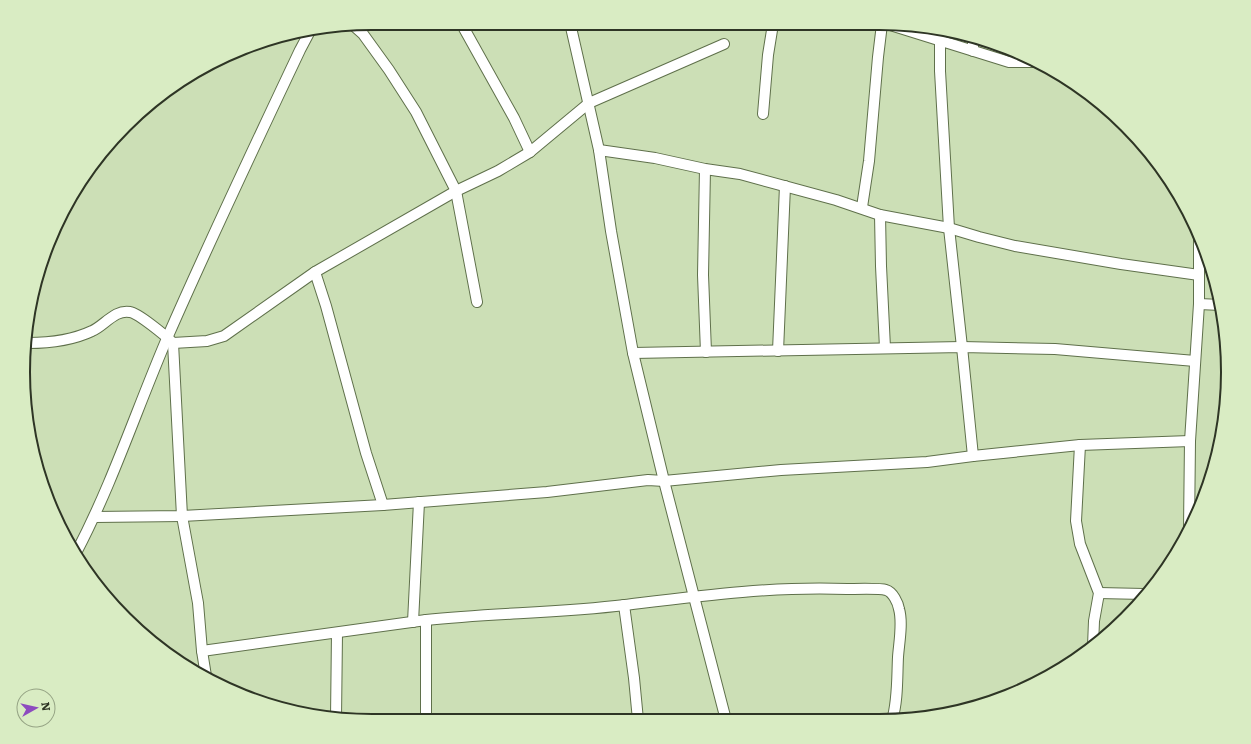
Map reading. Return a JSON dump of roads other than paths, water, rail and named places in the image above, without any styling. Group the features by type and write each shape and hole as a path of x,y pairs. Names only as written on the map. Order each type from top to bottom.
{"street":[{"path":"465,30 514,118 530,152"},
{"path":"572,30 599,150 611,231 633,353 724,714"},
{"path":"763,114 768,54 772,30"},
{"path":"862,207 869,162 881,30"},
{"path":"359,31 389,70 416,112 456,191 477,302"},
{"path":"912,32 1009,62 1023,62"},
{"path":"79,548 95,517 214,233 307,37"},
{"path":"940,41 941,94 949,228 973,456"},
{"path":"973,43 973,51"},
{"path":"32,343 43,343 70,338 92,331 118,314 130,312 170,340 207,341 224,336 242,325 315,272 456,191 498,171 530,152 589,103 724,44"},
{"path":"599,150 655,158 705,169 740,174 862,207 880,214 949,228 1015,246 1121,264 1199,275"},
{"path":"705,169 703,275 706,352"},
{"path":"778,351 785,186"},
{"path":"880,214 885,348"},
{"path":"1190,514 1190,441 1199,304 1199,252"},
{"path":"315,272 326,306 366,452 383,505"},
{"path":"1199,304 1214,305"},
{"path":"170,340 182,516 198,603 205,670"},
{"path":"633,353 962,347 1055,349 1195,361"},
{"path":"95,517 182,516 383,505 547,492 648,480 781,470 927,462 1080,445 1190,441"},
{"path":"1080,445 1076,521 1080,544 1099,593 1094,621 1093,638"},
{"path":"413,622 419,502"},
{"path":"202,651 426,620 624,605 672,598 694,598 761,590 830,588 886,590 894,597 899,610 900,632 896,695 893,713"},
{"path":"1099,593 1139,594"},
{"path":"624,605 637,714"},
{"path":"426,620 426,714"},
{"path":"336,712 337,633"}]}
